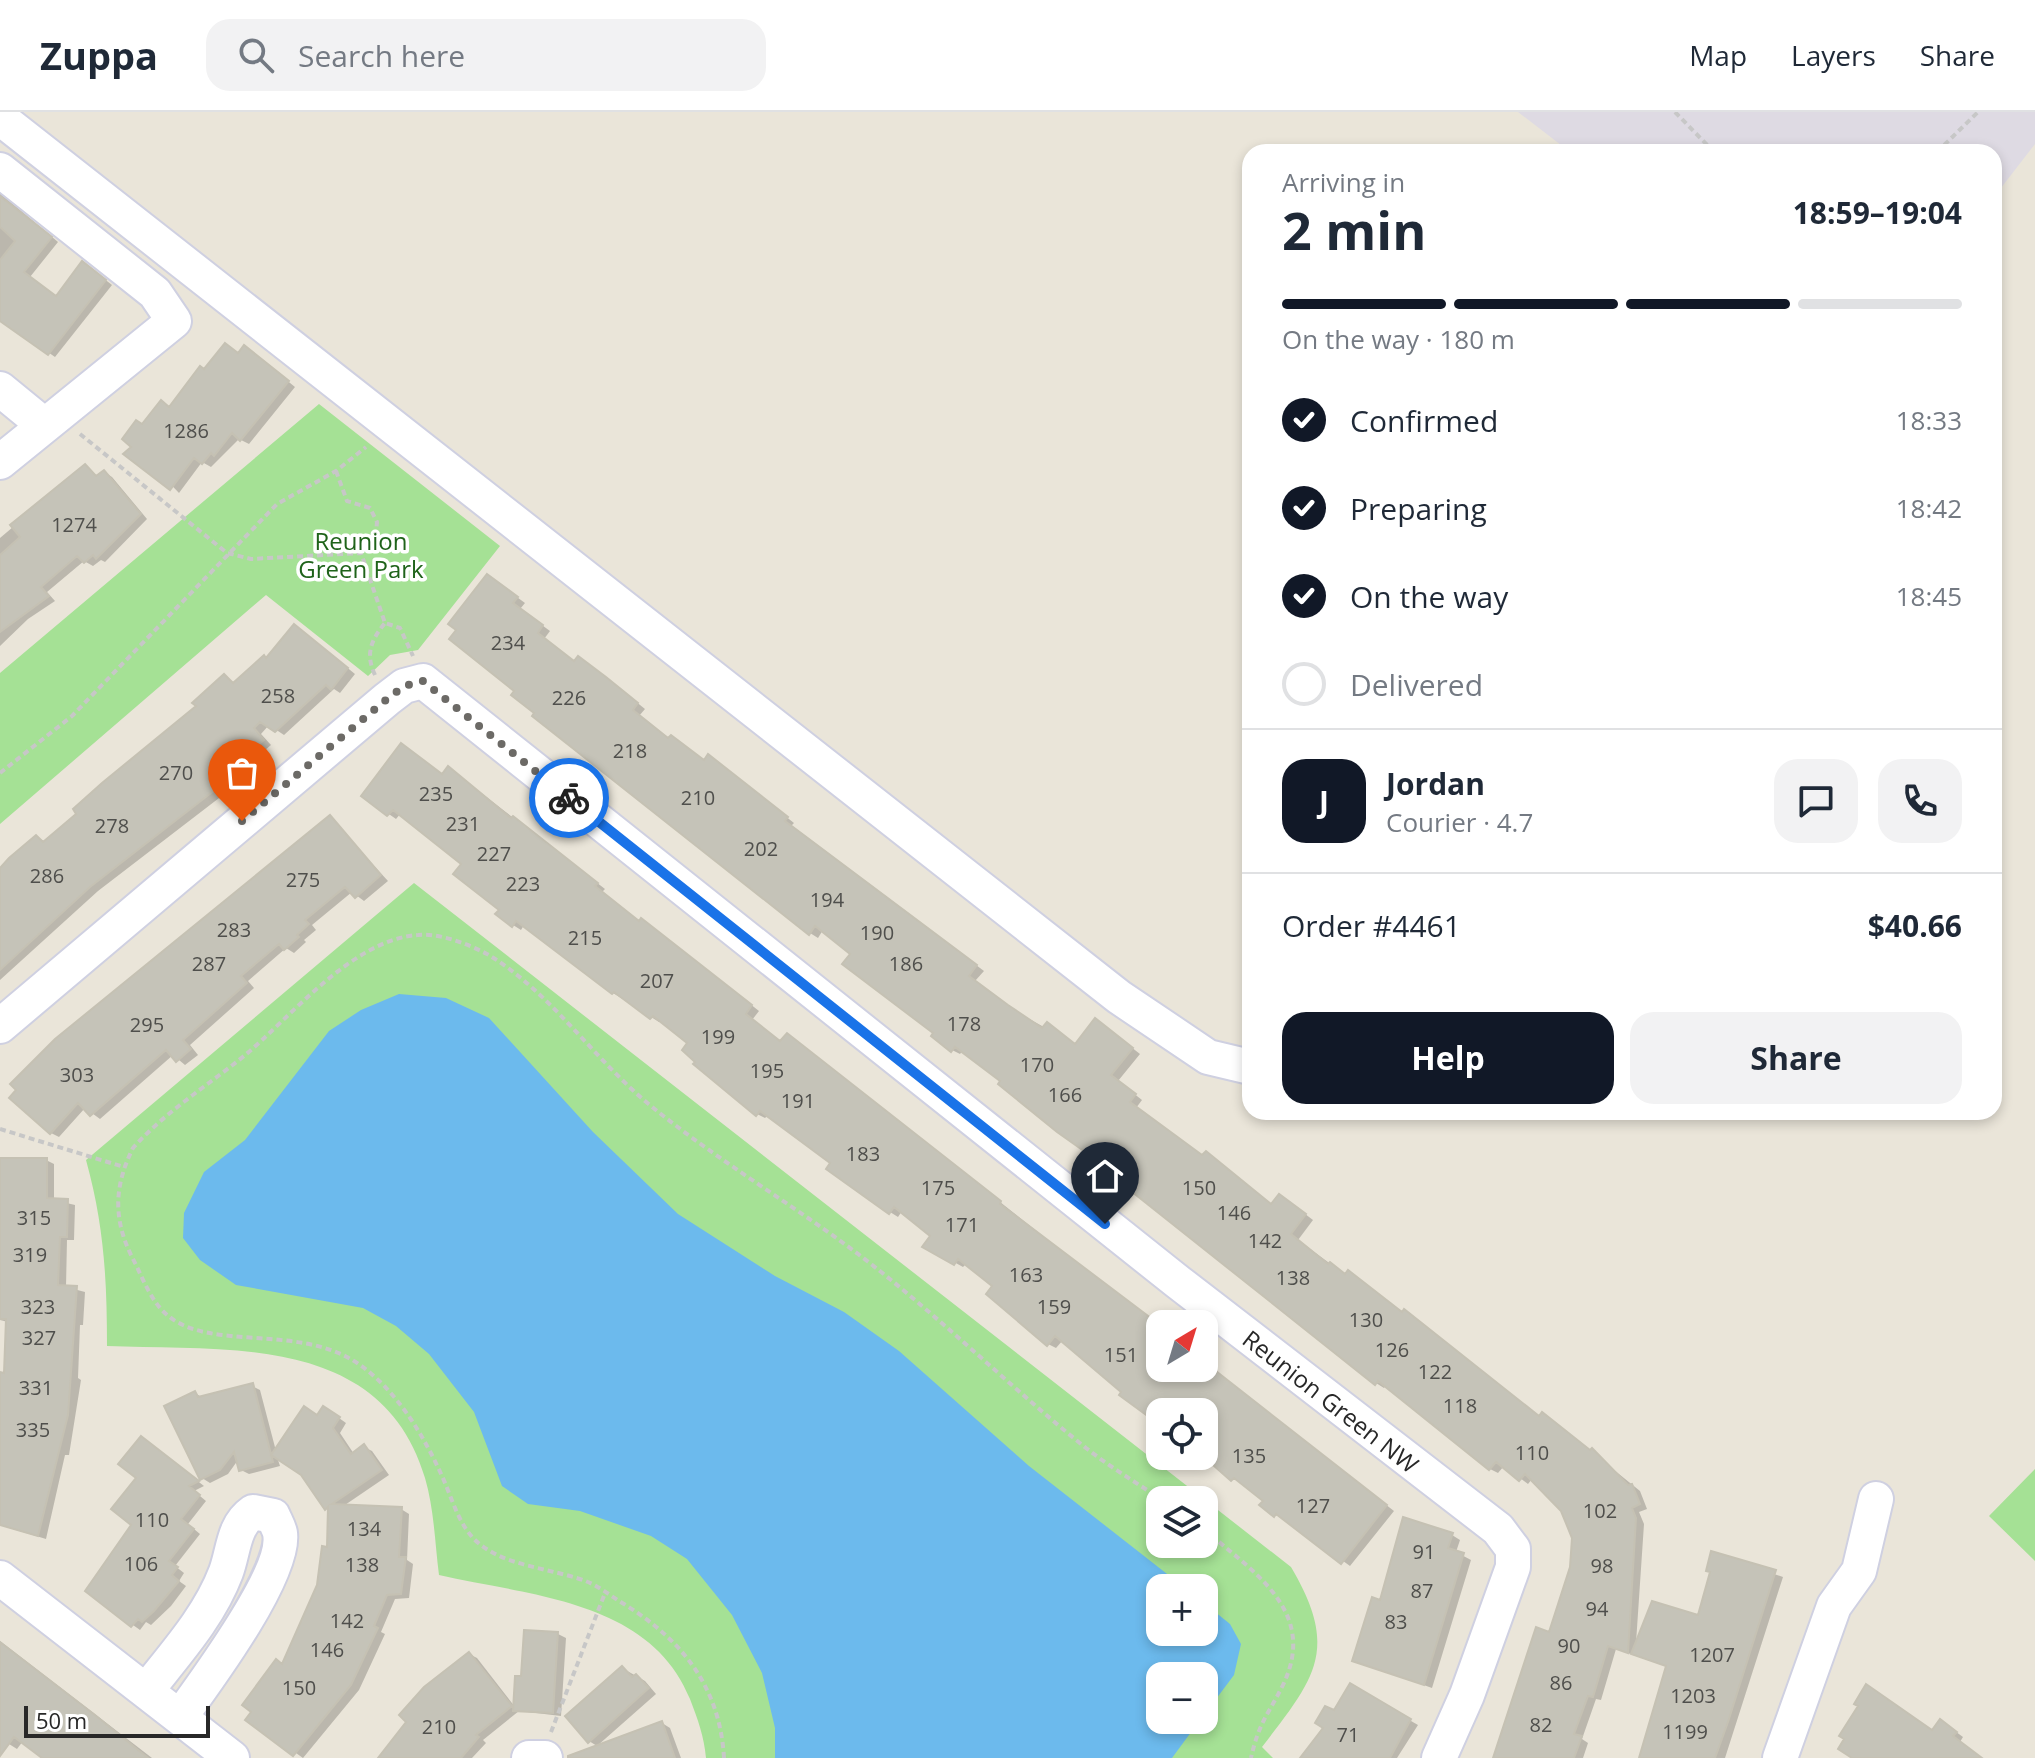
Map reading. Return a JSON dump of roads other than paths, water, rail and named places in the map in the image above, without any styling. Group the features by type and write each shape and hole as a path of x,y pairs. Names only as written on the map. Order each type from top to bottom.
{"street":[{"path":"0,118 1119,997 1208,1057 1242,1065"},
{"path":"0,170 155,293 174,321 0,462"},
{"path":"0,389 44,425"},
{"name":"Reunion Green NW","path":"0,1026 387,699 404,686 423,681 1178,1282 1498,1529 1513,1549 1513,1567 1467,1695 1439,1758"},
{"path":"1780,1758 1834,1606 1859,1571 1876,1499"},
{"path":"146,1691 199,1624 214,1598 226,1573 241,1521 253,1512 273,1516 280,1535 278,1555 227,1651 180,1717"},
{"path":"0,1578 232,1758"}],"water":[{"path":"399,994 446,998 489,1018 593,1132 678,1214 775,1276 844,1312 899,1351 1029,1466 1167,1574 1146,1574 1146,1646 1218,1646 1218,1614 1230,1624 1241,1644 1234,1675 1218,1696 1218,1662 1146,1662 1146,1734 1190,1734 1172,1758 775,1758 775,1728 762,1673 732,1615 687,1559 651,1536 580,1511 528,1504 502,1486 474,1412 429,1354 396,1326 363,1308 236,1285 200,1260 183,1238 184,1213 204,1172 245,1140 329,1031 361,1010"}],"park label":[{"name":"Reunion Green Park","path":"361,554"}]}
